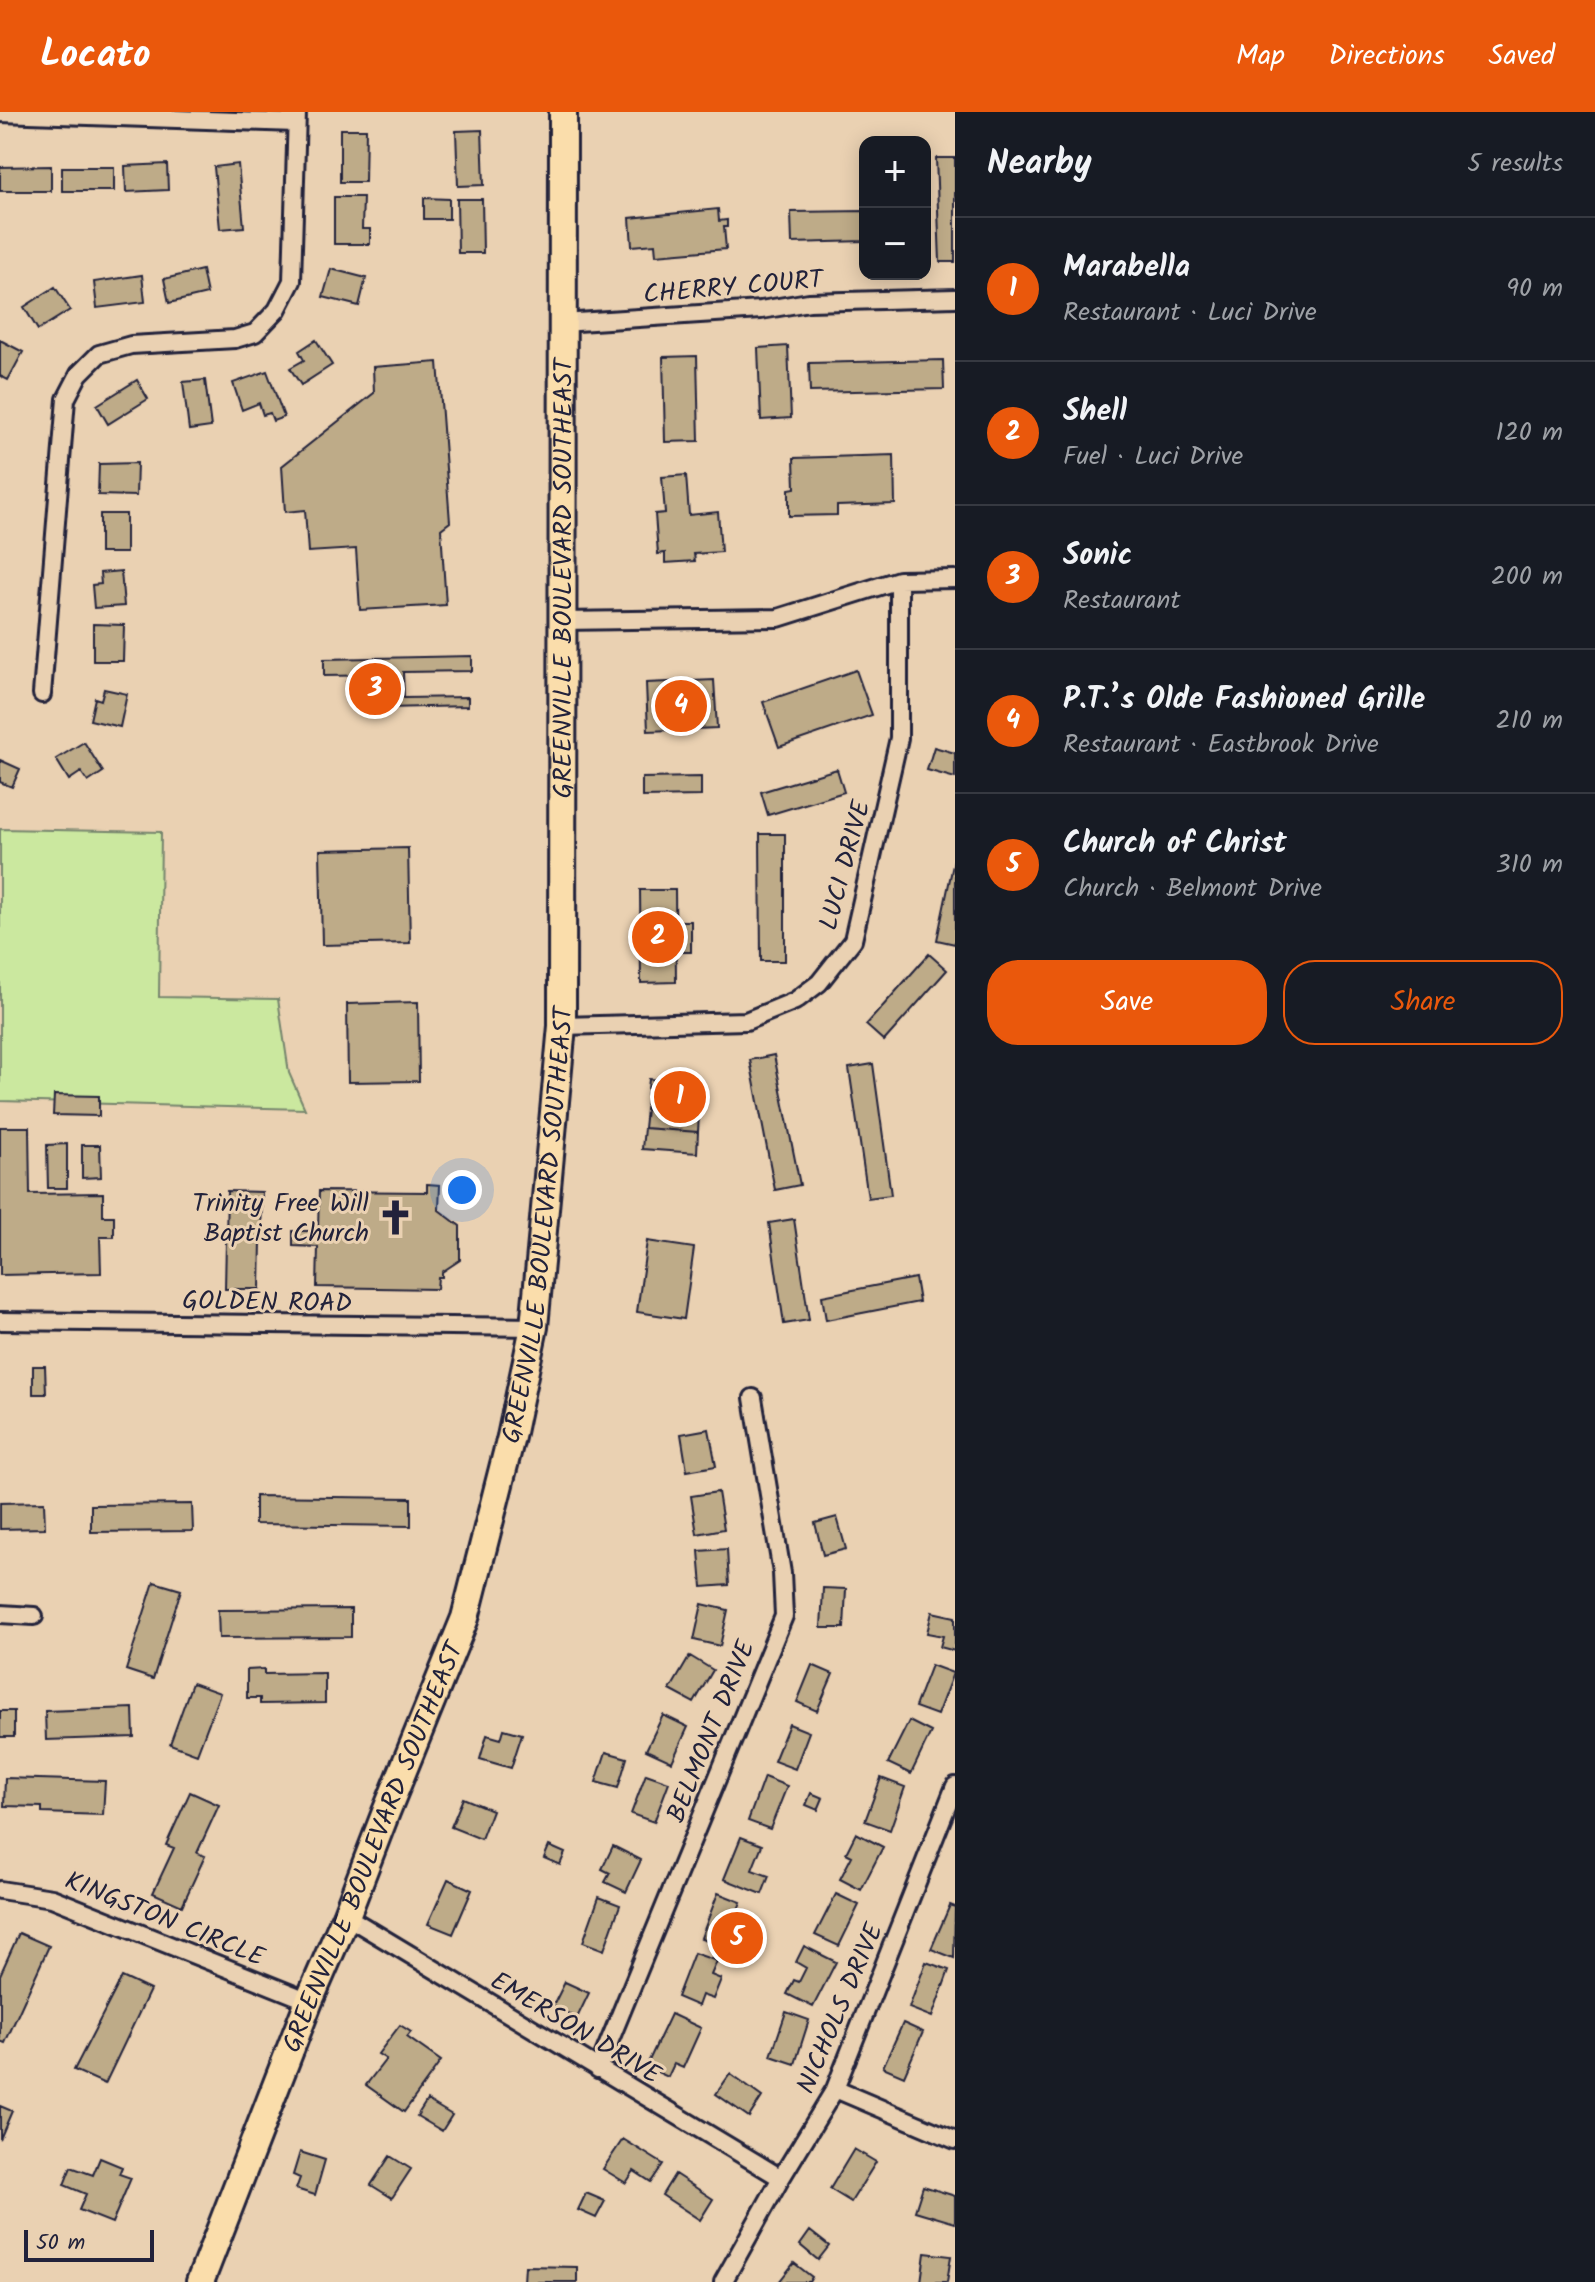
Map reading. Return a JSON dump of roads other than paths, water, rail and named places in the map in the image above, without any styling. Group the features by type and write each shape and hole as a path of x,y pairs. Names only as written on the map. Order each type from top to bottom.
{"highway":[{"name":"GREENVILLE BOULEVARD SOUTHEAST","path":"200,2282 309,2001 465,1618 511,1437 534,1327 562,1026 563,112"}],"street":[{"path":"0,113 296,118 292,281 277,310 255,333 235,339 131,345 99,354 79,374 66,399 42,694"},
{"name":"CHERRY COURT","path":"562,323 761,310 809,302 955,298"},
{"path":"562,621 778,618 899,580 955,579"},
{"name":"LUCI DRIVE","path":"562,1026 746,1021 795,1001 819,983 840,959 853,940 899,738 899,580"},
{"name":"GOLDEN ROAD","path":"0,1321 534,1327"},
{"name":"BELMONT DRIVE","path":"598,2069 784,1616 782,1573 753,1398"},
{"path":"0,1614 34,1616"},
{"name":"NICHOLS DRIVE","path":"723,2282 835,2089 955,1786"},
{"name":"KINGSTON CIRCLE","path":"0,1890 52,1898 309,2001"},
{"name":"EMERSON DRIVE","path":"346,1916 781,2178"},
{"path":"835,2089 955,2140"}],"place":[{"name":"Sonic","path":"375,689"},
{"name":"P.T.’s Olde Fashioned Grille","path":"681,706"},
{"name":"Shell","path":"658,937"},
{"name":"Marabella","path":"680,1097"},
{"name":"Trinity Free Will Baptist Church","path":"395,1217"},
{"name":"Church of Christ","path":"737,1938"}]}
